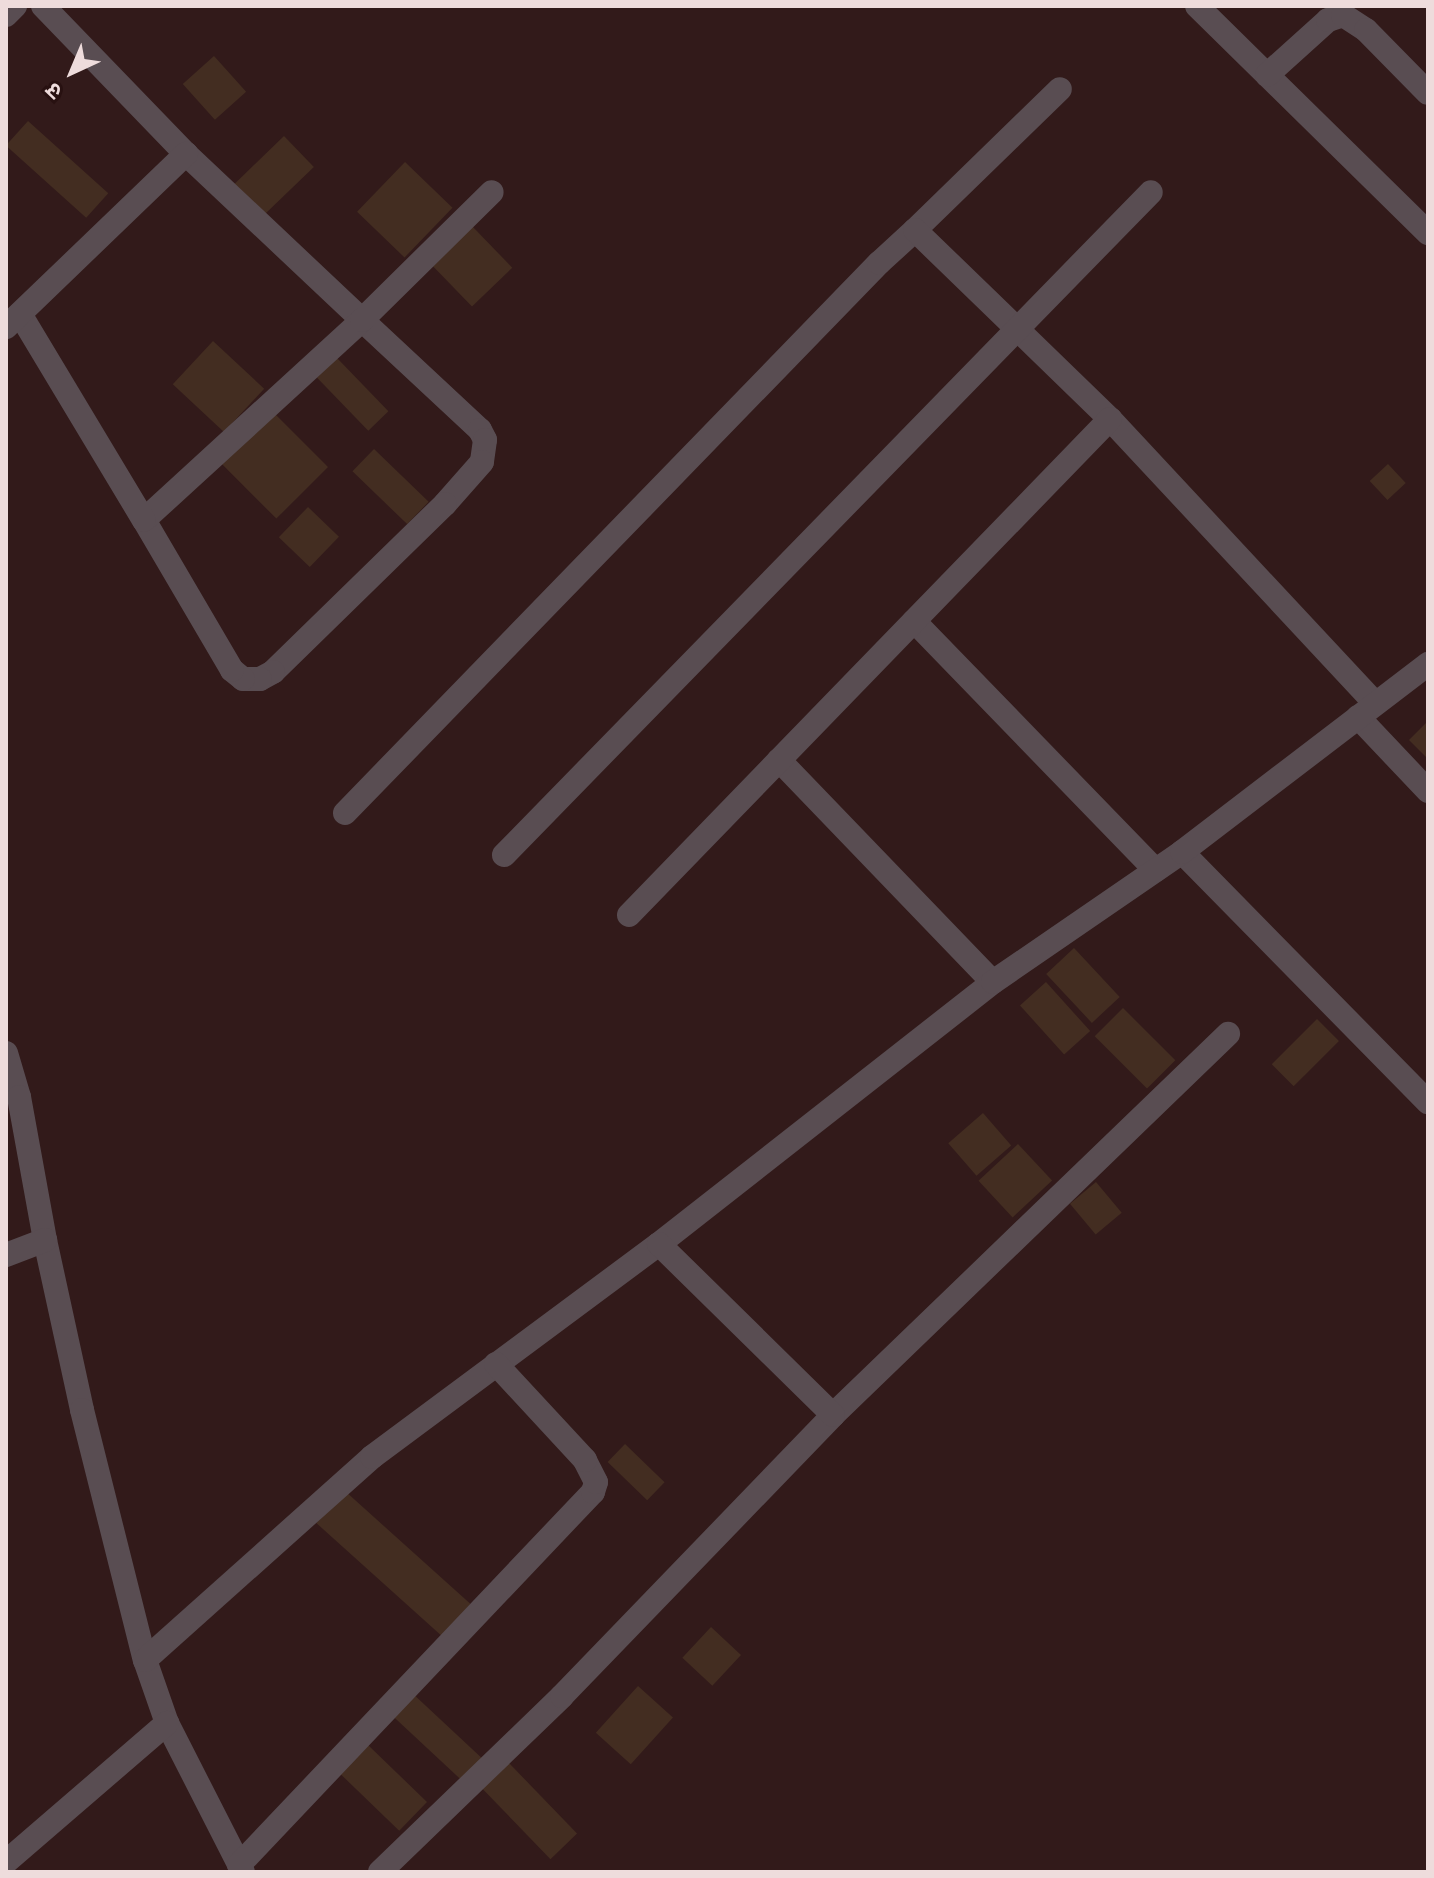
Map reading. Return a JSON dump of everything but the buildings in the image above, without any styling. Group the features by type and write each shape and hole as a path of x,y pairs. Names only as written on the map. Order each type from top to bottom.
{"street":[{"path":"6,15 15,6"},
{"path":"43,6 186,154 480,430 485,440 485,452 477,469 445,504 273,672 250,681 232,670 144,520 13,320 186,154"},
{"path":"1197,6 1428,233"},
{"path":"1267,75 1328,20 1343,15 1366,30 1428,93"},
{"path":"345,813 868,274 1060,89"},
{"path":"144,520 362,320 492,192"},
{"path":"504,855 1151,192"},
{"path":"915,230 1110,419 1367,710 1428,791"},
{"path":"629,915 1110,419"},
{"path":"914,621 1155,870"},
{"path":"145,1660 372,1457 659,1244 993,982 1182,852 1428,664"},
{"path":"779,760 993,982"},
{"path":"1182,852 1428,1102"},
{"path":"380,1872 562,1696 833,1415 1228,1034"},
{"path":"6,1053 19,1097 45,1240 145,1660 167,1723 241,1868 593,1492 596,1482 585,1460 496,1364"},
{"path":"6,1255 45,1240"},
{"path":"659,1244 833,1415"},
{"path":"6,1862 167,1723"}]}
